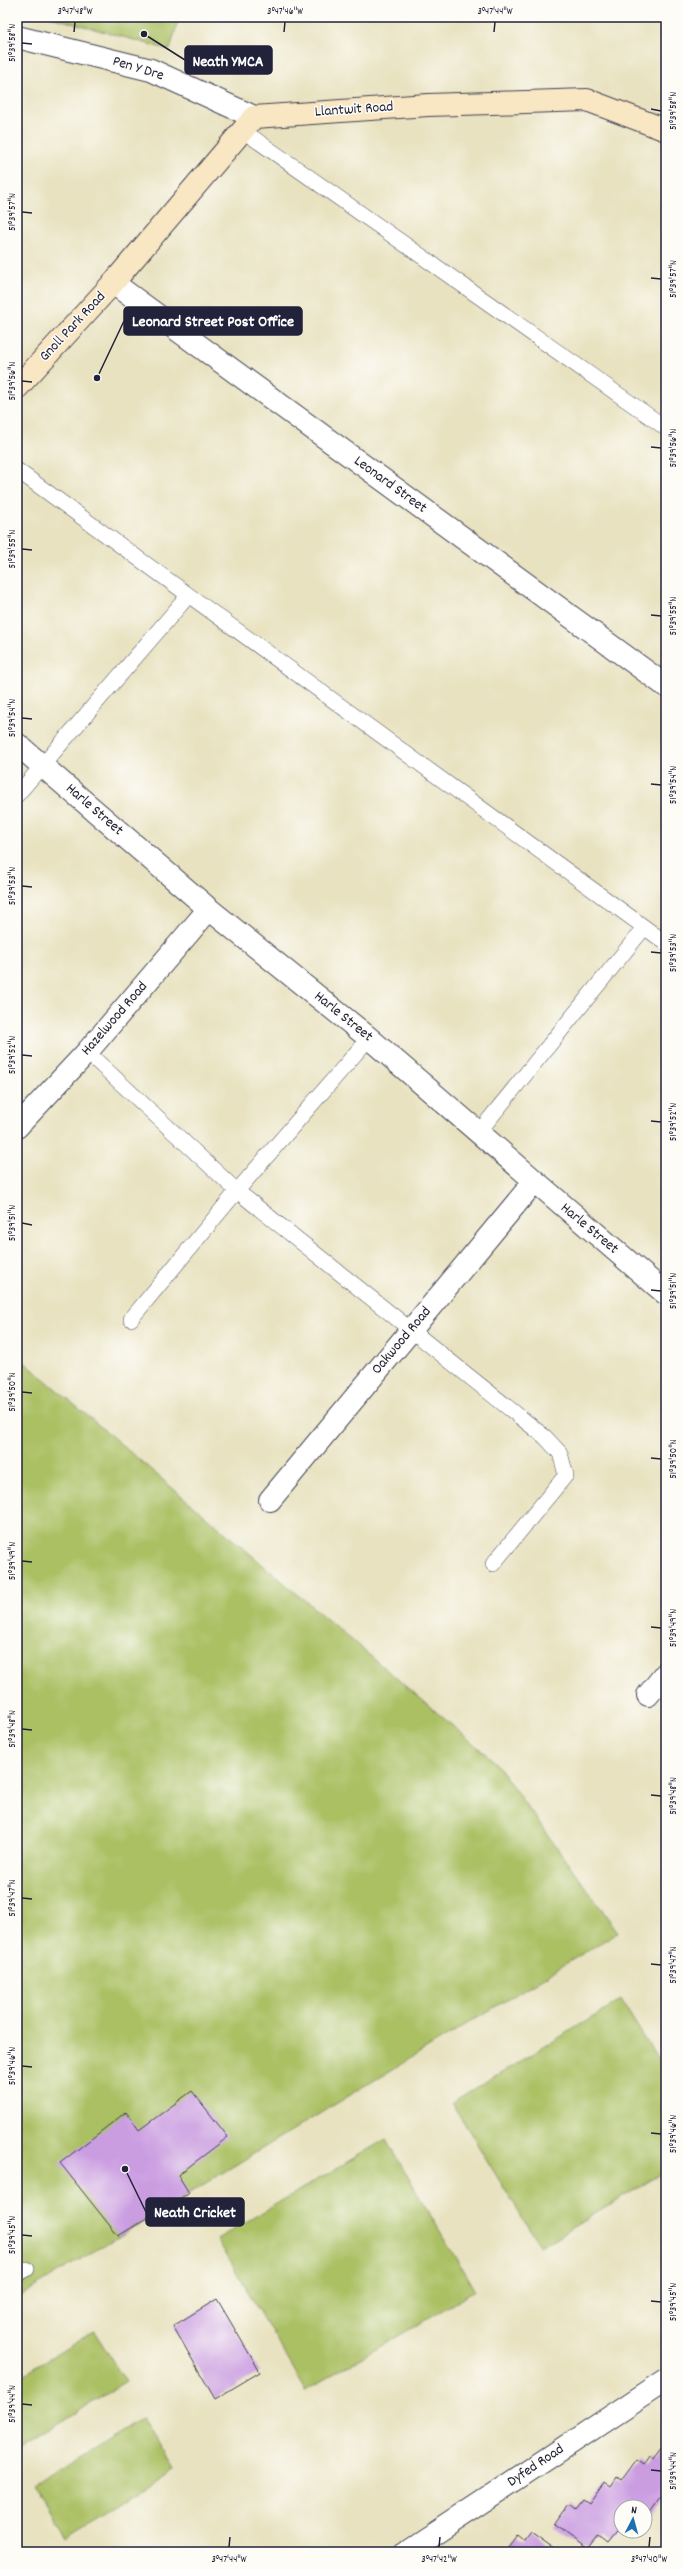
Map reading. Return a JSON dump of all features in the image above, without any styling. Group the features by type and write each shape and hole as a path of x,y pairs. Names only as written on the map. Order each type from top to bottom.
{"main road":[{"name":"Llantwit Road","path":"248,124 428,106 588,100 666,130"},
{"path":"114,283 248,124"},
{"name":"Gnoll Park Road","path":"17,388 114,283"}],"street":[{"name":"Pen Y Dre","path":"17,37 151,70 248,124"},
{"name":"Leonard Street","path":"114,283 666,686"},
{"name":"Harle Street","path":"17,744 209,909 369,1038 534,1182 666,1294"},
{"name":"Hazelwood Road","path":"17,1127 87,1052 209,909"},
{"name":"Oakwood Road","path":"270,1500 534,1182"},
{"path":"648,1695 666,1672"},
{"name":"Dyfed Road","path":"406,2552 666,2380"}],"lane":[{"path":"248,124 666,428"},
{"path":"17,470 666,943"},
{"path":"17,794 188,596"},
{"path":"478,1133 644,928"},
{"path":"132,1318 237,1191 369,1038"},
{"path":"87,1052 237,1191 545,1437 560,1453 566,1475 493,1564"}],"green space":[{"path":"51,17 179,17 170,50"},
{"path":"17,1356 494,1761 618,1932 17,2298"},
{"path":"621,2000 666,2073 666,2171 540,2247 452,2103"},
{"path":"386,2139 475,2291 306,2390 217,2239"},
{"path":"94,2331 126,2382 17,2449 17,2379"},
{"path":"143,2418 175,2470 66,2537 34,2485"}],"building":[{"path":"192,2091 228,2137 178,2175 189,2193 118,2236 60,2163 126,2112 139,2130"},
{"path":"217,2299 260,2372 215,2399 173,2326"},
{"path":"666,2442 666,2490 653,2508 653,2499 613,2499 613,2537 609,2542 600,2535 589,2549 554,2525 570,2503 576,2508 583,2499 589,2503 604,2482 611,2487 617,2478 621,2481 637,2459 644,2464 650,2455 654,2458"},
{"path":"531,2532 559,2552 506,2552 518,2536 524,2541"}],"place":[{"name":"Neath YMCA","path":"144,34"},
{"name":"Leonard Street Post Office","path":"97,378"},
{"name":"Neath Cricket","path":"125,2169"}]}
